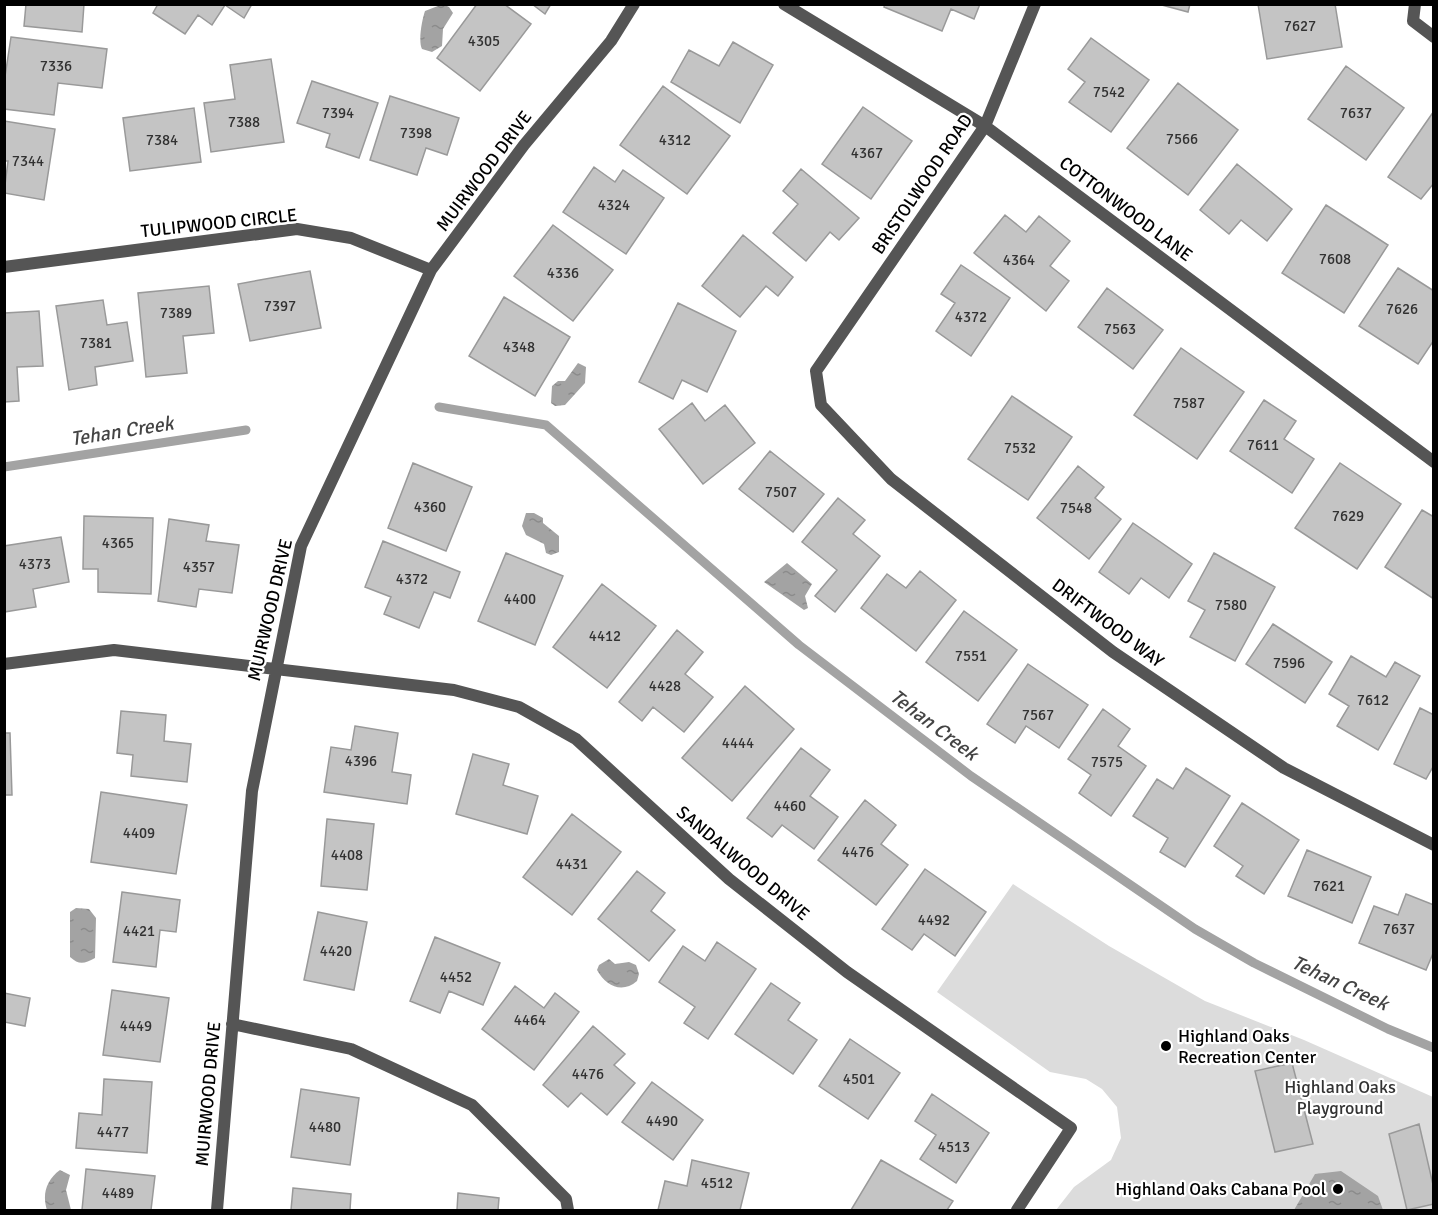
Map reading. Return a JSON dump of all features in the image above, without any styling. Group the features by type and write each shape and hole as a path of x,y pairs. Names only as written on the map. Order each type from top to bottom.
{"street":[{"name":"MUIRWOOD DRIVE","path":"217,1210 252,791 274,668 301,546 431,270 524,145 611,41 634,4"},
{"name":"COTTONWOOD LANE","path":"784,4 985,126 1434,462"},
{"name":"BRISTOLWOOD ROAD","path":"816,371 985,126 1035,4"},
{"path":"1415,4 1413,21 1434,37"},
{"name":"TULIPWOOD CIRCLE","path":"4,267 297,229 351,238 431,270"},
{"name":"DRIFTWOOD WAY","path":"816,371 821,405 891,479 1113,652 1284,768 1434,845"},
{"path":"4,664 114,650 274,668"},
{"name":"SANDALWOOD DRIVE","path":"274,668 454,690 519,707 576,739 729,879 847,972 1071,1128 1017,1210"},
{"path":"232,1024 351,1049 472,1105 566,1199 568,1210"}],"green space":[{"name":"Highland Oaks Recreation Center","path":"1013,884 1109,946 1205,1001 1304,1040 1433,1097 1433,1210 1056,1210 1074,1187 1111,1160 1121,1138 1117,1107 1102,1089 1086,1079 1050,1072 937,992"}],"water":[{"path":"443,4 453,13 443,29 442,46 432,52 422,49 420,36 425,11"},
{"path":"578,363 586,367 585,383 565,405 555,406 551,403 552,386 558,381 565,381"},
{"path":"526,513 534,513 543,518 543,523 559,536 559,552 551,555 546,553 544,544 526,535 522,526"},
{"path":"787,563 812,584 805,596 808,608 804,610 764,582"},
{"path":"76,908 89,909 96,918 95,958 85,962 76,961 70,957 70,912"},
{"path":"609,959 615,964 629,962 636,965 639,974 637,981 626,987 610,984 597,970 599,965"},
{"path":"60,1170 70,1175 66,1190 71,1210 47,1210 46,1188 51,1178"},
{"name":"Highland Oaks Cabana Pool","path":"1341,1171 1378,1196 1383,1210 1294,1210 1315,1174"}],"building":[{"path":"26,4 84,4 82,32 24,26"},
{"path":"158,4 252,4 244,18 225,5 212,25 198,15 185,34 153,13"},
{"path":"477,4 504,4 531,24 480,91 437,58"},
{"path":"532,4 551,4 545,14"},
{"path":"885,4 980,4 974,19 951,9 942,31 884,7"},
{"path":"1158,4 1190,4 1188,12"},
{"path":"1258,4 1335,4 1342,47 1267,59"},
{"path":"11,37 107,49 102,88 58,83 54,115 4,109 4,83"},
{"path":"1091,38 1149,80 1111,132 1069,102 1085,82 1068,69"},
{"path":"733,42 773,65 740,123 671,82 689,50 719,66"},
{"path":"271,59 284,142 211,152 204,103 235,99 230,65"},
{"path":"1346,66 1404,108 1366,160 1308,119"},
{"path":"312,81 378,103 359,158 326,147 330,134 297,123"},
{"path":"1178,83 1238,130 1188,195 1127,148"},
{"path":"663,86 730,136 687,194 620,145"},
{"path":"390,96 459,118 447,155 426,148 417,175 370,160"},
{"path":"863,107 912,141 871,199 822,164"},
{"path":"194,108 201,162 130,171 123,118"},
{"path":"1434,111 1434,183 1421,199 1388,177"},
{"path":"4,121 55,129 44,200 4,193 8,161 4,161"},
{"path":"1237,164 1292,209 1267,241 1241,220 1229,234 1200,210"},
{"path":"594,167 615,182 623,170 664,198 626,254 563,212"},
{"path":"801,169 859,218 839,240 830,232 806,261 773,233 798,204 783,191"},
{"path":"1326,205 1388,245 1344,313 1282,273"},
{"path":"1005,215 1026,232 1039,216 1070,241 1050,266 1069,281 1046,311 974,253"},
{"path":"553,225 613,270 573,321 514,276"},
{"path":"743,235 793,277 778,296 766,286 740,317 702,286"},
{"path":"961,265 1010,298 971,356 936,331 955,303 941,294"},
{"path":"1398,268 1434,291 1434,340 1418,364 1359,326"},
{"path":"310,271 321,328 250,341 238,284"},
{"path":"209,286 214,333 183,336 187,373 146,377 138,293"},
{"path":"1107,288 1163,330 1133,369 1078,327"},
{"path":"504,297 570,337 535,396 469,356"},
{"path":"103,300 107,325 127,322 133,361 95,367 97,385 69,390 56,306"},
{"path":"678,303 736,331 707,392 682,380 673,399 639,382"},
{"path":"39,311 43,366 17,367 19,401 4,402 5,313"},
{"path":"1181,348 1244,392 1197,459 1134,415"},
{"path":"1012,396 1072,437 1028,500 968,459"},
{"path":"1264,400 1296,421 1284,439 1314,459 1292,493 1230,451"},
{"path":"692,403 705,421 725,405 755,443 703,484 659,429"},
{"path":"770,451 824,494 793,532 739,489"},
{"path":"413,463 472,487 446,551 388,528"},
{"path":"1340,463 1401,504 1357,569 1295,528"},
{"path":"1078,466 1104,487 1095,498 1121,519 1089,559 1037,518"},
{"path":"838,498 865,520 853,534 880,556 835,612 815,596 837,570 802,542"},
{"path":"1422,510 1434,517 1434,599 1385,567"},
{"path":"84,516 153,518 151,594 98,592 98,569 83,569"},
{"path":"169,519 209,525 206,541 239,545 232,593 199,589 196,607 158,601"},
{"path":"1133,523 1192,564 1169,598 1141,578 1129,594 1099,572"},
{"path":"61,537 69,582 33,589 36,607 4,612 4,546"},
{"path":"383,541 460,572 450,598 434,592 419,628 384,614 391,597 365,587"},
{"path":"506,553 563,576 535,645 478,621"},
{"path":"1214,553 1275,587 1235,661 1190,637 1205,610 1188,601"},
{"path":"920,571 956,600 916,651 861,608 887,574 906,588"},
{"path":"602,584 656,626 607,688 553,647"},
{"path":"964,611 1017,650 978,701 926,662"},
{"path":"1273,624 1332,662 1305,703 1246,664"},
{"path":"677,630 703,652 685,674 713,697 684,732 653,707 642,721 619,702"},
{"path":"1351,656 1386,677 1395,662 1420,676 1378,750 1337,726 1349,706 1329,694"},
{"path":"1028,664 1088,705 1059,748 1026,726 1015,743 987,724"},
{"path":"745,686 794,729 732,801 682,758"},
{"path":"1420,708 1434,715 1434,765 1426,779 1394,764"},
{"path":"1103,709 1130,729 1118,746 1146,766 1111,816 1079,793 1091,775 1068,759"},
{"path":"121,711 166,715 164,741 191,744 187,782 131,776 133,755 117,753"},
{"path":"355,726 398,733 392,772 411,775 407,804 324,792 331,747 351,750"},
{"path":"4,733 10,733 12,795 4,795"},
{"path":"801,748 830,770 810,796 838,817 814,849 782,825 772,837 747,818"},
{"path":"473,754 509,764 503,785 538,796 527,834 456,814"},
{"path":"1186,768 1230,796 1185,867 1160,852 1168,838 1133,816 1157,779 1173,789"},
{"path":"101,792 187,805 176,874 91,862"},
{"path":"865,800 896,825 881,844 908,865 876,905 818,860"},
{"path":"1242,803 1299,840 1264,894 1236,876 1243,866 1214,846"},
{"path":"572,814 621,852 572,915 523,877"},
{"path":"327,819 374,824 367,890 321,886"},
{"path":"1307,850 1371,877 1352,923 1288,896"},
{"path":"925,869 986,912 955,956 924,934 912,950 882,929"},
{"path":"637,871 665,893 651,911 675,930 649,961 598,919"},
{"path":"122,892 180,900 176,932 160,930 156,967 113,962"},
{"path":"1406,894 1434,905 1434,951 1426,970 1359,943 1374,906 1398,915"},
{"path":"318,912 367,922 354,990 304,980"},
{"path":"435,937 500,963 483,1005 449,991 440,1013 410,1001"},
{"path":"717,942 756,969 708,1039 684,1023 695,1007 659,982 683,946 705,961"},
{"path":"771,983 800,1003 788,1020 817,1040 793,1074 735,1034"},
{"path":"515,986 544,1008 555,993 579,1012 534,1070 482,1029"},
{"path":"112,990 169,998 160,1062 103,1055"},
{"path":"4,993 30,998 25,1026 4,1022"},
{"path":"593,1026 625,1054 614,1065 635,1083 607,1115 581,1093 568,1107 543,1085"},
{"path":"850,1039 900,1073 868,1119 819,1086"},
{"path":"1292,1063 1313,1144 1275,1152 1255,1071"},
{"path":"104,1079 152,1082 147,1153 76,1148 79,1113 102,1115"},
{"path":"652,1082 703,1120 673,1160 622,1122"},
{"path":"301,1089 359,1098 350,1165 291,1157"},
{"path":"932,1094 989,1133 956,1183 920,1159 936,1135 915,1121"},
{"path":"1419,1124 1434,1189 1434,1204 1407,1210 1389,1134"},
{"path":"692,1160 749,1173 740,1210 658,1210 665,1181 687,1186"},
{"path":"881,1160 953,1201 947,1210 851,1210"},
{"path":"86,1169 155,1176 151,1210 82,1210"},
{"path":"293,1188 351,1194 350,1210 291,1210"},
{"path":"458,1193 499,1198 498,1210 457,1210"}],"waterway":[{"name":"Tehan Creek","path":"439,407 546,425 799,645 971,776 1195,929 1254,963 1388,1029 1434,1048"},
{"name":"Tehan Creek","path":"4,467 246,430"}],"place":[{"name":"Highland Oaks Recreation Center","path":"1166,1046"},
{"name":"Highland Oaks Cabana Pool","path":"1338,1189"}],"park label":[{"name":"Highland Oaks Playground","path":"1340,1097"}]}
